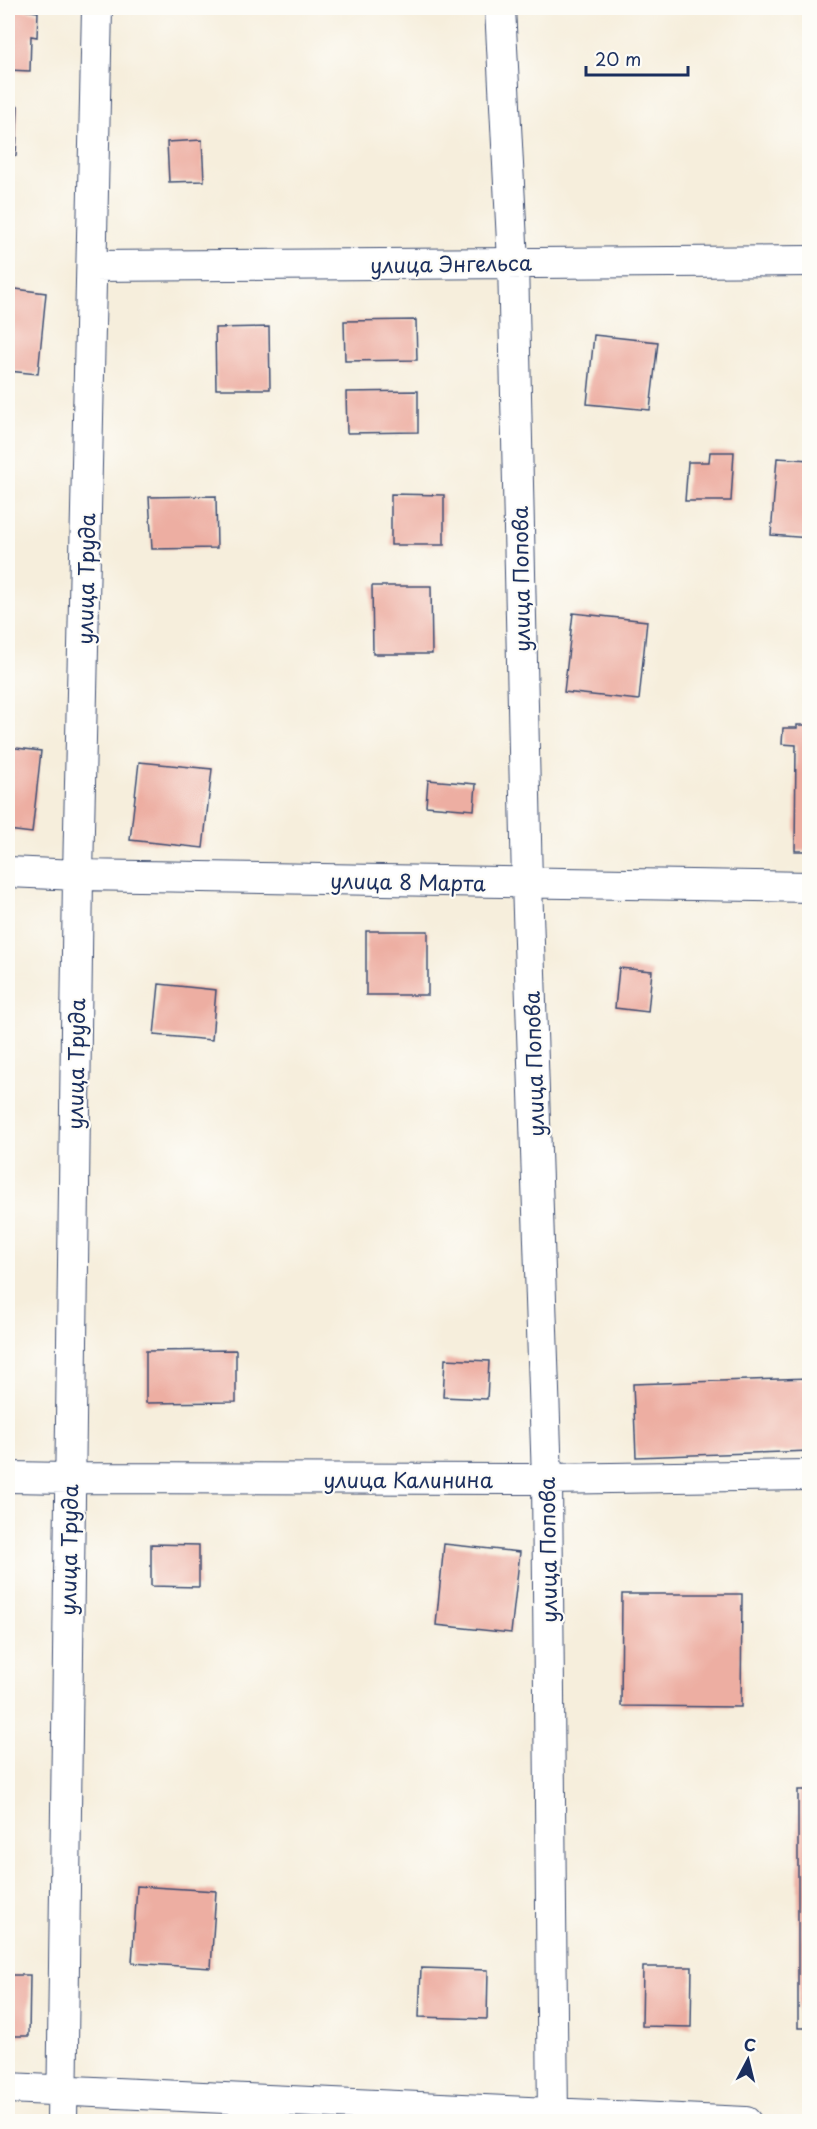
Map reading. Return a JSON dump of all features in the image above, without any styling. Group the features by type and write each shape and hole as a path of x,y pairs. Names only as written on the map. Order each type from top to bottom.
{"street":[{"name":"улица Труда","path":"62,2121 78,875 98,8"},
{"name":"улица Попова","path":"501,8 513,262 527,883 547,1479 553,2116"},
{"name":"улица Энгельса","path":"92,266 810,261"},
{"name":"улица 8 Марта","path":"8,872 810,887"},
{"name":"улица Калинина","path":"8,1477 547,1479 810,1475"},
{"path":"8,2088 553,2116 746,2121"}],"building":[{"path":"8,8 38,12 37,37 31,36 30,71 8,70"},
{"path":"8,105 18,106 16,156 8,156"},
{"path":"202,140 204,181 169,182 167,142"},
{"path":"8,288 46,293 38,374 8,371"},
{"path":"416,320 417,360 345,361 344,321"},
{"path":"269,327 270,389 216,389 215,328"},
{"path":"594,335 658,342 650,410 587,404"},
{"path":"418,391 418,432 347,433 346,392"},
{"path":"710,452 734,452 731,501 685,501 688,462 709,462"},
{"path":"777,458 810,460 810,538 771,535"},
{"path":"391,494 444,495 444,545 391,545"},
{"path":"216,496 217,548 152,549 149,497"},
{"path":"372,586 431,586 432,654 373,654"},
{"path":"573,613 647,621 639,700 564,692"},
{"path":"797,725 810,725 810,851 795,851 796,745 782,744 783,728 797,728"},
{"path":"8,747 41,751 32,833 8,830"},
{"path":"139,762 212,769 203,848 130,840"},
{"path":"428,780 476,784 474,810 426,806"},
{"path":"366,931 428,931 428,995 366,995"},
{"path":"619,968 652,971 648,1012 615,1008"},
{"path":"159,984 216,990 212,1040 154,1035"},
{"path":"236,1350 236,1402 146,1403 146,1351"},
{"path":"445,1359 489,1361 487,1399 443,1397"},
{"path":"810,1378 810,1451 636,1457 633,1384"},
{"path":"151,1544 199,1545 199,1587 151,1586"},
{"path":"444,1544 520,1552 511,1633 436,1625"},
{"path":"622,1594 742,1594 741,1707 621,1706"},
{"path":"798,1790 810,1790 810,2028 798,2028"},
{"path":"137,1886 216,1891 211,1968 132,1963"},
{"path":"643,1967 692,1967 691,2027 642,2026"},
{"path":"421,1968 488,1970 487,2019 419,2017"},
{"path":"8,1975 30,1975 29,2036 8,2036"}]}
